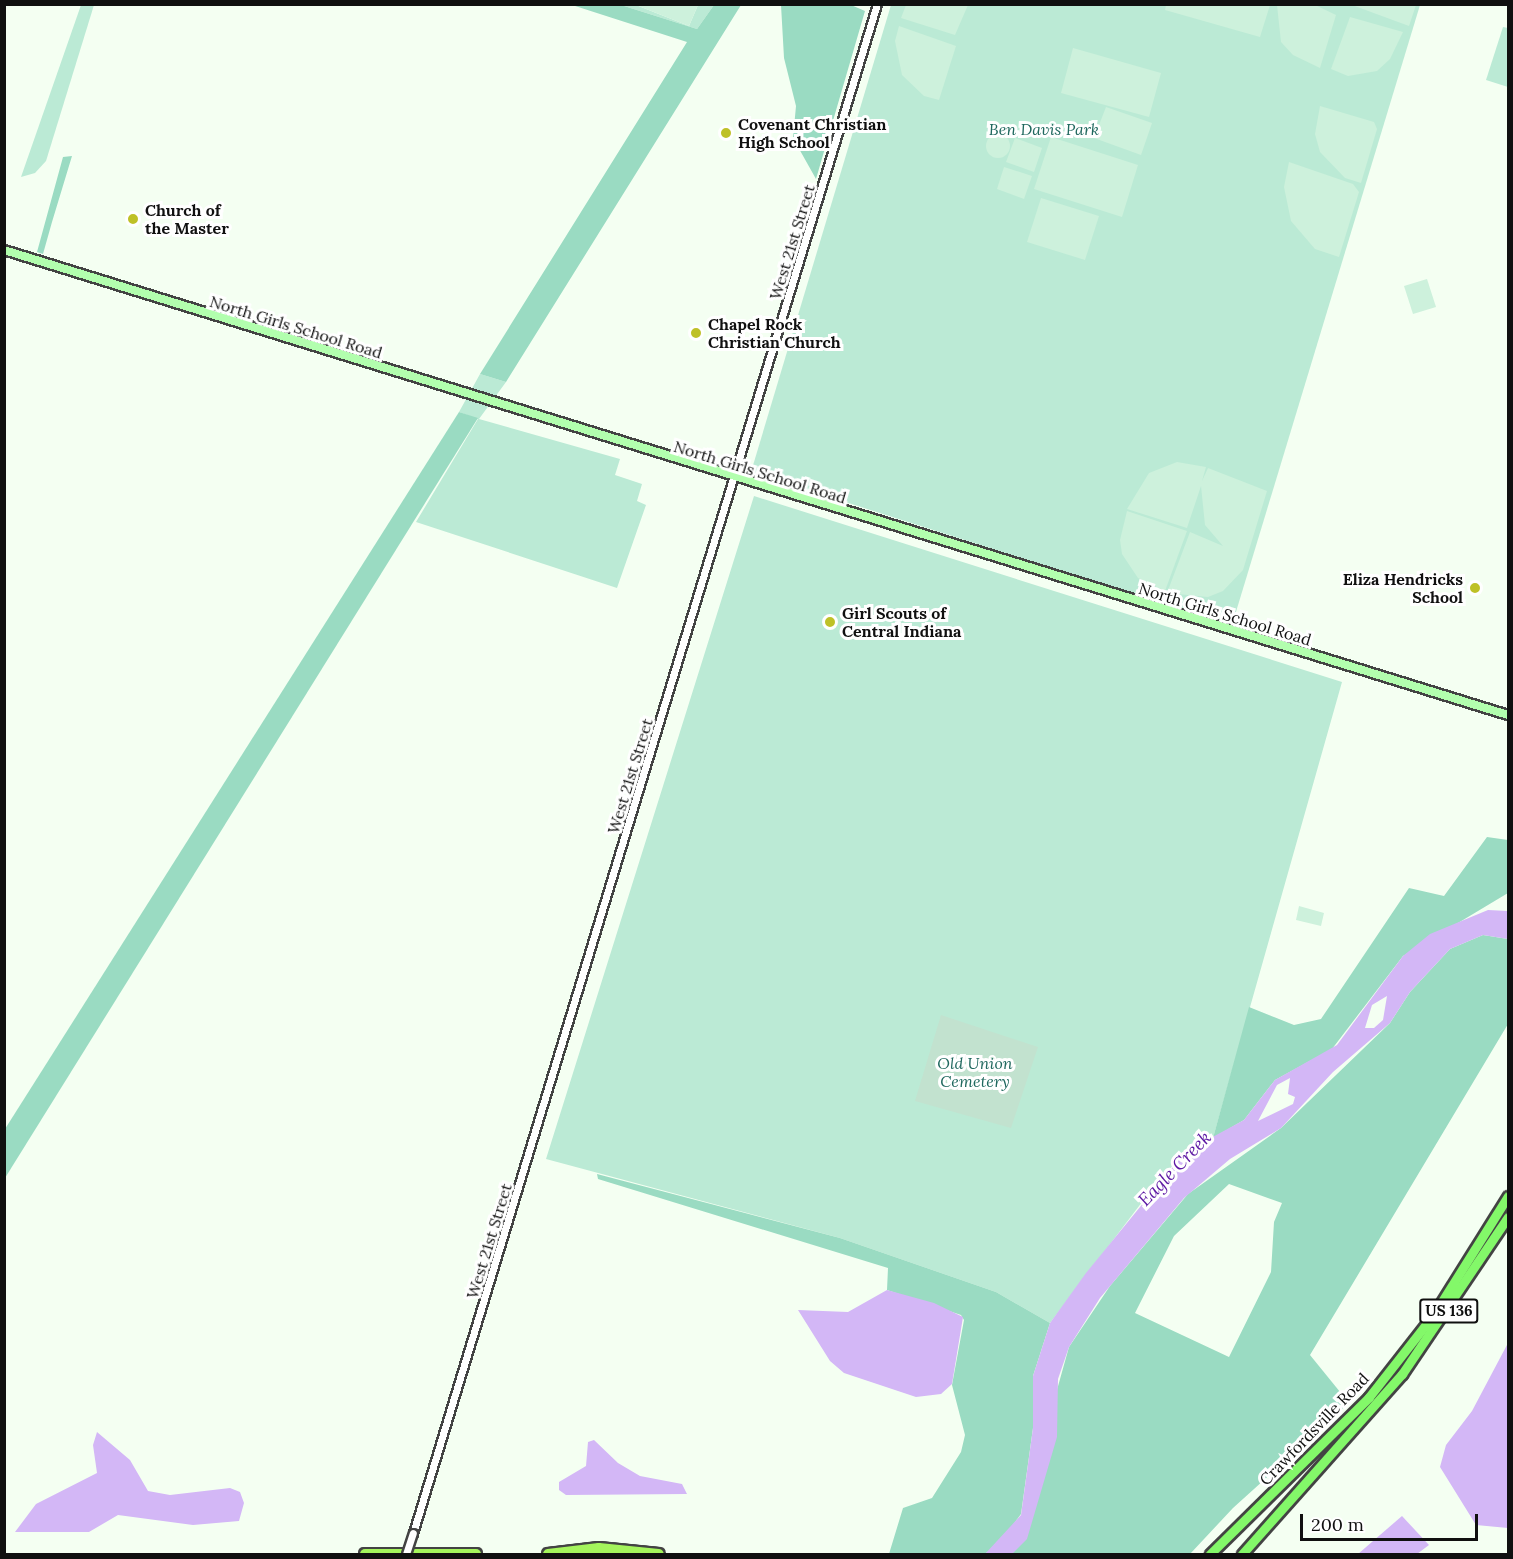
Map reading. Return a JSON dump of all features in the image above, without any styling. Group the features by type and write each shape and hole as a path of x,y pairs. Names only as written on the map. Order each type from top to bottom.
{"highway":[{"path":"548,1554 599,1548 659,1554"},
{"path":"365,1554 476,1554"}],"main road":[{"name":"North Girls School Road","path":"4,250 734,478 1509,715"},
{"name":"Crawfordsville Road","path":"1210,1554 1369,1397 1434,1314 1509,1196"},
{"name":"Crawfordsville Road","path":"1242,1554 1389,1391 1440,1324 1509,1217"}],"street":[{"name":"West 21st Street","path":"406,1554 877,4"}],"green space":[{"path":"906,4 968,5 955,35 901,18"},
{"path":"1166,4 1270,5 1260,37 1165,10"},
{"path":"81,5 94,5 46,161 35,173 21,177"},
{"path":"572,5 621,5 697,29 714,5 741,5 506,382 480,374 687,42"},
{"path":"621,5 636,5 689,26 698,5 714,5 697,29"},
{"path":"636,5 698,5 689,26"},
{"path":"781,5 851,5 865,11 816,179 793,138 796,106 784,58"},
{"name":"Ben Davis Park","path":"891,5 1420,5 1232,625 751,472"},
{"path":"1277,5 1315,5 1336,15 1320,68 1293,55 1281,42"},
{"path":"1352,5 1416,5 1409,26"},
{"path":"1350,17 1403,32 1390,59 1377,71 1348,76 1331,69"},
{"path":"899,26 956,46 939,100 924,96 902,75 895,41"},
{"path":"1503,27 1508,28 1508,87 1486,80"},
{"path":"1073,48 1161,73 1149,117 1061,93"},
{"path":"1320,106 1374,122 1377,129 1361,183 1345,178 1320,152 1315,134"},
{"path":"1106,107 1152,123 1141,155 1094,138"},
{"path":"998,134 1003,135 1009,141 1009,151 1003,157 998,158 993,157 987,151 986,146 987,141 993,135"},
{"path":"1051,137 1138,165 1122,217 1034,189"},
{"path":"1015,138 1042,148 1034,172 1006,162"},
{"path":"72,156 43,254 37,252 63,157"},
{"path":"1289,162 1353,184 1359,192 1339,257 1315,249 1291,221 1284,187"},
{"path":"1004,167 1032,176 1024,199 997,189"},
{"path":"1041,198 1099,216 1085,260 1027,242"},
{"path":"1427,279 1436,307 1413,314 1404,286"},
{"path":"480,374 506,382 479,419 620,459 615,475 642,484 637,501 646,505 617,588 416,522 478,419 459,412"},
{"path":"459,412 478,418 5,1178 5,1129"},
{"path":"1177,462 1206,467 1202,481 1208,468 1267,491 1243,570 1223,591 1208,597 1167,593 1190,532 1223,546 1205,525 1201,486 1187,528 1127,509 1149,473"},
{"path":"754,496 1342,682 1213,1138 1185,1152 1155,1185 1050,1323 996,1292 840,1238 546,1159"},
{"path":"1127,511 1187,531 1165,591 1138,578 1122,554 1120,540"},
{"path":"1487,837 1508,840 1508,893 1403,956 1332,1049 1275,1080 1244,1120 1213,1138 1249,1007 1294,1025 1321,1019 1409,888 1444,896"},
{"path":"1299,906 1324,913 1321,926 1296,920"},
{"path":"1483,935 1508,939 1508,1024 1310,1355 1349,1403 1233,1508 1190,1554 1011,1554 1069,1347 1110,1286 1188,1194 1281,1128 1390,1023 1410,992 1450,949","holes":["1229,1184 1282,1203 1274,1222 1271,1272 1229,1357 1135,1313 1174,1236"]},
{"name":"Old Union Cemetery","path":"941,1015 1038,1047 1011,1128 915,1101"},
{"path":"597,1174 840,1238 996,1292 1050,1323 1033,1376 1033,1428 1021,1514 1001,1541 985,1554 889,1554 903,1508 932,1498 961,1452 965,1435 952,1385 964,1320 961,1315 887,1290 888,1268 598,1179"}],"water":[{"name":"Eagle Creek","path":"1488,910 1508,911 1508,939 1483,935 1450,949 1410,992 1390,1023 1333,1072 1281,1128 1230,1159 1184,1198 1100,1298 1069,1347 1058,1379 1057,1437 1027,1539 1012,1554 985,1554 1021,1515 1033,1428 1033,1376 1050,1323 1086,1273 1185,1152 1244,1120 1275,1080 1337,1045 1403,956 1430,934","holes":["1387,996 1383,1020 1374,1028 1365,1028 1372,1005","1290,1078 1288,1094 1295,1097 1293,1104 1258,1121 1277,1085"]},
{"path":"887,1290 934,1303 963,1317 952,1384 941,1394 916,1397 844,1373 830,1361 798,1310 848,1312"},
{"path":"1508,1343 1508,1528 1476,1525 1440,1467 1446,1445 1472,1411"},
{"path":"97,1432 130,1460 148,1491 170,1495 230,1488 240,1492 244,1503 239,1521 193,1525 118,1515 89,1532 15,1532 36,1504 97,1473 93,1445"},
{"path":"594,1440 618,1463 640,1476 682,1484 687,1494 566,1495 559,1490 559,1482 586,1466 588,1442"},
{"path":"1402,1516 1429,1545 1417,1554 1358,1554"}],"place":[{"name":"Covenant Christian High School","path":"726,133"},
{"name":"Church of the Master","path":"133,219"},
{"name":"Chapel Rock Christian Church","path":"696,333"},
{"name":"Eliza Hendricks School","path":"1475,588"},
{"name":"Girl Scouts of Central Indiana","path":"830,622"}]}
